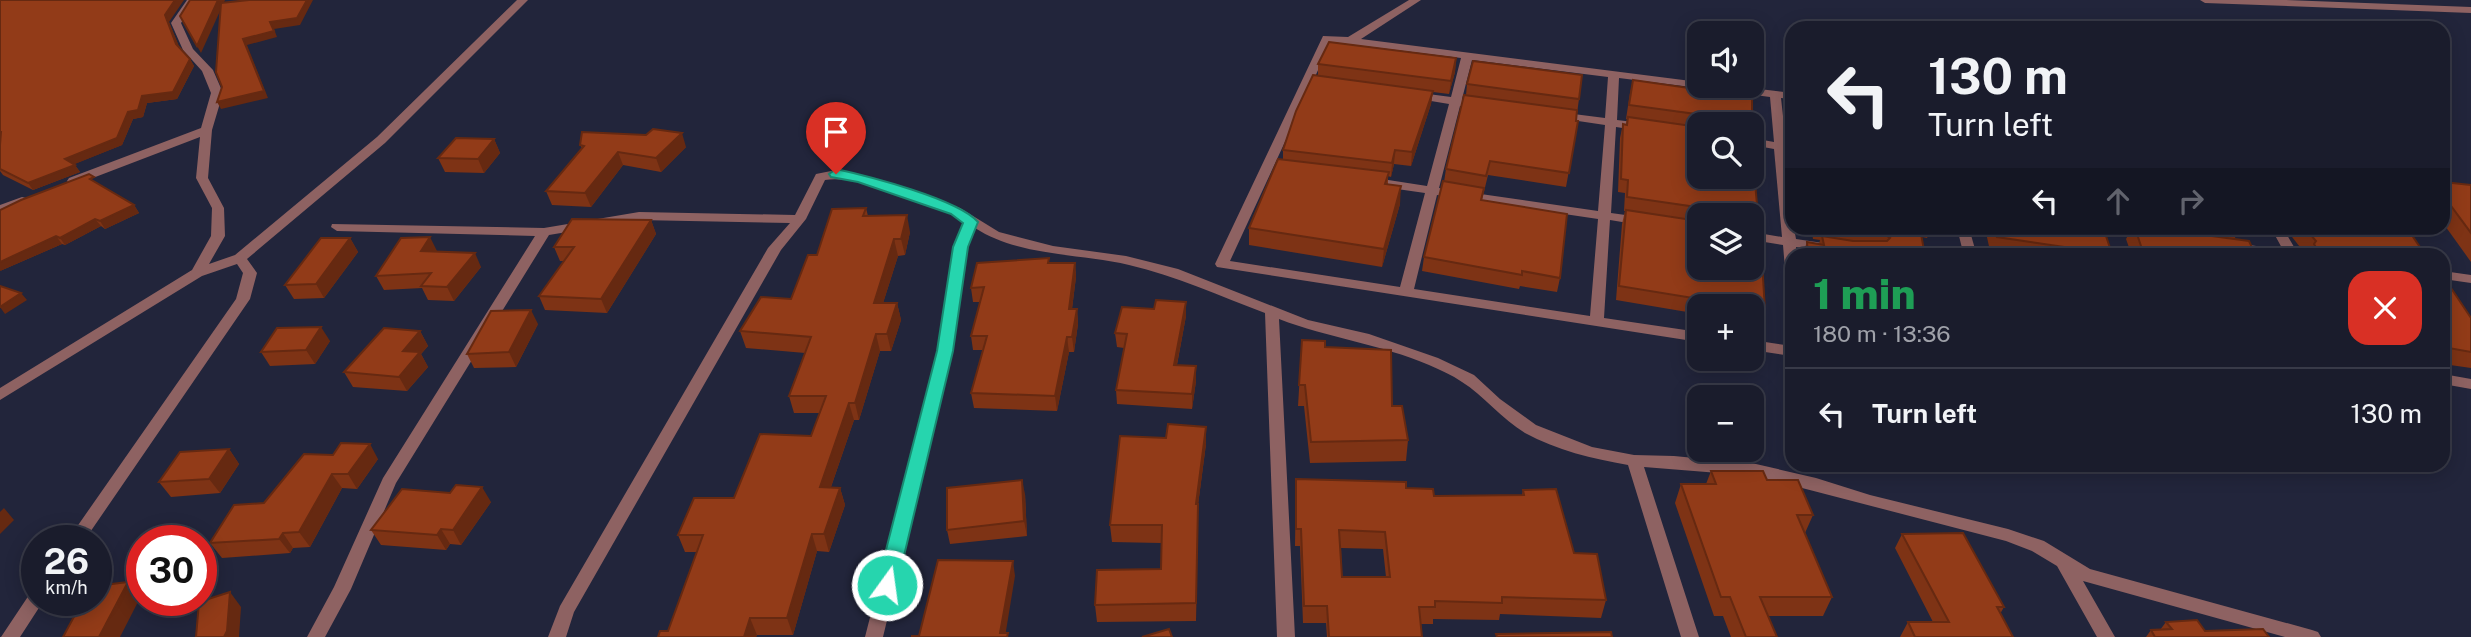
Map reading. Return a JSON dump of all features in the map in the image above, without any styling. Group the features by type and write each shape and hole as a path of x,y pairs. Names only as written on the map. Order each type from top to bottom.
{"street":[{"path":"192,0 176,23 188,50 207,70 217,93 206,130 202,178 218,208 218,236 197,273"},
{"path":"0,395 197,273 240,258 381,140 523,0"},
{"path":"1350,41 1416,0"},
{"path":"2205,0 2471,10"},
{"path":"1687,83 1327,38 1314,82 1267,168 1222,264 1687,335"},
{"path":"1406,292 1467,56"},
{"path":"1597,321 1615,74"},
{"path":"1764,93 1785,95"},
{"path":"1401,94 1494,107"},
{"path":"1775,94 1785,142"},
{"path":"1546,114 1649,128"},
{"path":"55,188 206,130"},
{"path":"1764,144 1785,147"},
{"path":"1267,168 1281,170"},
{"path":"556,637 566,611 768,260 800,219 820,177 836,174 862,179 956,211 994,235 1053,250 1126,260 1173,272 1305,324 1364,337 1433,361 1469,379 1495,403 1531,429 1589,452 1634,461 1756,470 1804,481 1870,501 2008,535 2038,545 2085,575 2312,637"},
{"path":"1350,178 1433,188 1659,224"},
{"path":"0,210 33,197"},
{"path":"337,227 544,232 639,216 800,219"},
{"path":"874,637 945,351 960,247 971,222"},
{"path":"316,637 342,589 389,482 544,232"},
{"path":"1789,235 1790,248"},
{"path":"2147,235 2161,237"},
{"path":"1764,238 1826,248"},
{"path":"2227,246 2242,248"},
{"path":"86,525 243,299 250,273 240,258"},
{"path":"2450,276 2471,279"},
{"path":"1272,312 1286,637"},
{"path":"1764,347 1785,350"},
{"path":"2450,380 2471,384"},
{"path":"1634,461 1690,637"},
{"path":"2064,564 2106,637"},
{"path":"10,637 24,616"}],"building":[{"path":"0,0 175,0 165,15 176,44 190,59 173,92 142,96 138,110 128,112 117,138 65,159 75,165 28,183 0,169"},
{"path":"190,0 218,0 197,46 180,16"},
{"path":"307,0 297,18 270,22 274,31 243,39 264,91 217,102 222,87 216,72 221,3"},
{"path":"1329,42 1456,58 1451,81 1318,64"},
{"path":"1473,61 1582,75 1579,99 1467,84"},
{"path":"1313,75 1433,91 1412,152 1395,150 1392,163 1283,150 1296,111"},
{"path":"1633,80 1687,88 1687,98 1752,98 1752,112 1687,113 1629,105"},
{"path":"1464,95 1577,110 1578,121 1569,173 1490,161 1486,176 1446,169"},
{"path":"1628,117 1687,125 1687,189 1756,189 1757,203 1687,203 1687,206 1627,197 1628,180 1621,179 1623,124 1627,125"},
{"path":"653,129 682,133 656,158 618,152 585,193 546,191 584,146 580,145 582,132 646,135"},
{"path":"456,138 494,139 478,159 438,158"},
{"path":"1278,159 1389,172 1385,184 1401,186 1384,249 1249,228"},
{"path":"89,174 94,177 90,179 134,205 100,221 95,219 60,238 56,236 0,262 0,210"},
{"path":"1443,181 1484,188 1481,200 1567,214 1560,278 1522,271 1522,275 1424,257"},
{"path":"2450,183 2471,185 2471,233 2450,204"},
{"path":"866,208 863,216 907,215 901,239 894,239 874,303 897,303 887,334 876,334 855,403 849,403 820,487 840,488 824,534 812,534 787,618 750,618 744,637 658,637 660,631 668,631 703,535 678,535 694,498 734,498 760,434 811,436 826,396 789,396 811,337 740,331 761,297 791,299 808,255 817,255 832,209"},
{"path":"1626,210 1687,219 1687,280 1763,280 1765,310 1764,294 1687,294 1687,297 1619,286"},
{"path":"572,219 651,220 601,299 539,296 574,247 554,247"},
{"path":"1886,235 1921,235 1924,248 1807,248 1807,242 1824,245 1822,236 1853,241 1887,241 1890,238"},
{"path":"1996,235 2106,235 2110,248 2071,248"},
{"path":"2137,235 2204,235 2249,241 2252,248 2142,248"},
{"path":"2311,235 2412,235 2421,248 2316,248 2314,244 2316,241"},
{"path":"430,237 421,251 475,253 447,287 421,286 431,273 376,276 401,238"},
{"path":"321,238 350,238 316,284 285,285"},
{"path":"1049,258 1048,263 1075,263 1069,309 1077,309 1072,337 1067,337 1055,396 971,393 987,336 971,336 984,287 971,288 977,263"},
{"path":"0,286 21,293 0,307"},
{"path":"2450,286 2471,318 2471,352 2450,348"},
{"path":"1156,300 1186,302 1174,365 1196,366 1192,394 1116,390 1127,334 1115,333 1122,307 1154,309"},
{"path":"531,310 509,352 467,354 491,311"},
{"path":"321,327 306,350 261,352 277,328"},
{"path":"384,328 420,331 403,351 420,352 399,377 344,372"},
{"path":"1302,340 1325,341 1325,347 1391,350 1392,406 1402,406 1408,440 1311,442 1305,385 1299,385"},
{"path":"1168,424 1206,427 1196,504 1196,603 1095,605 1097,570 1161,569 1162,525 1110,525 1120,436 1166,438"},
{"path":"341,443 370,444 348,474 332,474 299,532 283,533 279,539 217,543 217,532 234,505 264,503 304,454 333,455"},
{"path":"229,449 209,479 159,482 180,452"},
{"path":"1711,471 1763,471 1767,480 1798,480 1813,515 1797,515 1832,597 1760,597 1777,637 1746,637 1730,597 1721,597 1681,484 1716,484"},
{"path":"1296,479 1406,482 1406,488 1433,489 1434,496 1524,495 1523,490 1556,489 1574,553 1597,554 1606,600 1502,597 1502,603 1435,601 1435,607 1419,607 1422,637 1329,637 1327,606 1304,606 1301,529 1296,529","holes":["1339,530 1385,532 1390,577 1342,577"]},
{"path":"1022,480 1024,521 947,530 947,488"},
{"path":"456,485 482,487 453,530 441,529 437,535 371,530 402,489 450,493"},
{"path":"1963,533 2004,607 1997,607 2013,637 1915,637 1908,622 1949,622 1902,534"},
{"path":"938,560 1013,561 1000,633 1008,633 1007,637 912,637 919,636"},
{"path":"126,582 112,612 112,584"},
{"path":"230,592 227,631 224,637 196,637 198,616 217,616 217,596"},
{"path":"74,616 110,616 99,637 63,637"},
{"path":"2197,620 2205,631 2263,629 2269,637 2155,637 2151,630 2172,629 2166,622"},
{"path":"1169,629 1172,637 1142,637"},
{"path":"1611,632 1612,637 1497,637 1496,634"}],"route":[{"path":"836,174 862,179 956,211 971,222 960,247 945,351 887,585"}]}
